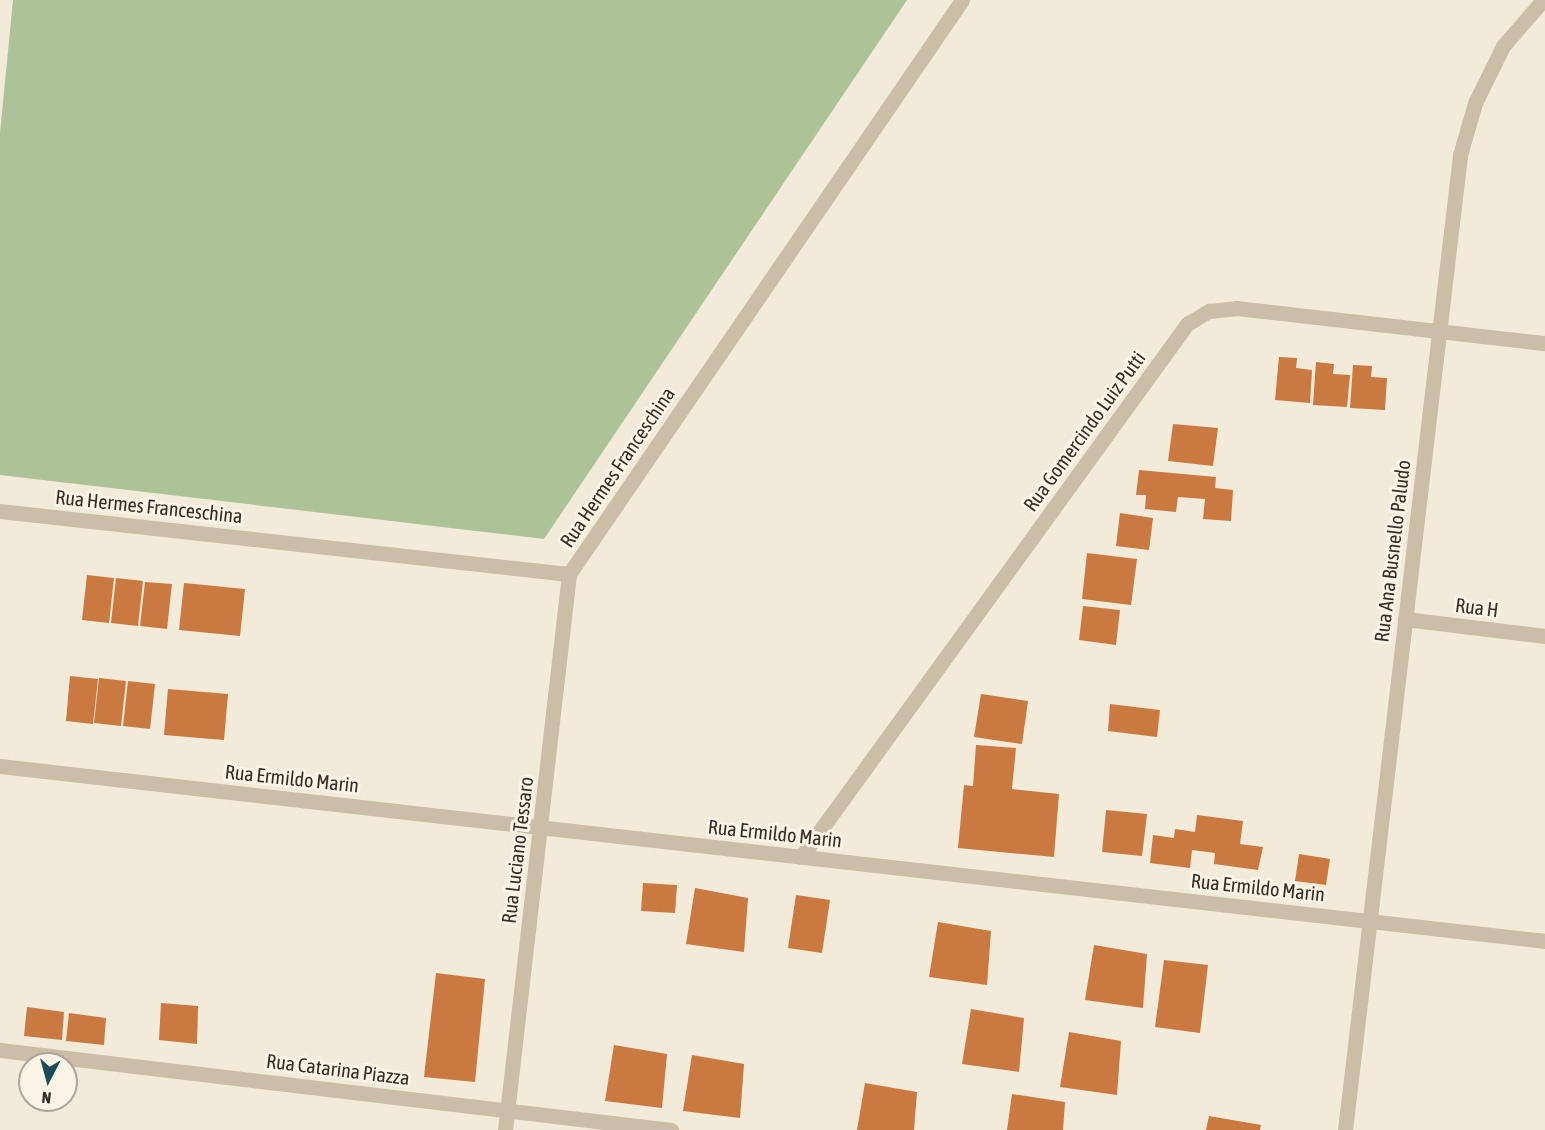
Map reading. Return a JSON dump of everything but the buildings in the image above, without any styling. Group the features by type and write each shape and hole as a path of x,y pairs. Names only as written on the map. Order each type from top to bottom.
{"street":[{"name":"Rua Hermes Franceschina","path":"0,511 569,574 962,0"},
{"name":"Rua Ana Busnello Paludo","path":"1345,1130 1460,156 1475,103 1503,46 1543,0"},
{"name":"Rua Gomercindo Luiz Putti","path":"801,857 1187,324 1209,311 1236,308 1545,343"},
{"name":"Rua Luciano Tessaro","path":"505,1130 569,574"},
{"name":"Rua H","path":"1405,619 1545,636"},
{"name":"Rua Ermildo Marin","path":"0,766 1545,941"},
{"name":"Rua Catarina Piazza","path":"0,1050 671,1130"}],"green space":[{"path":"13,0 907,0 544,539 0,475 0,133"}]}
